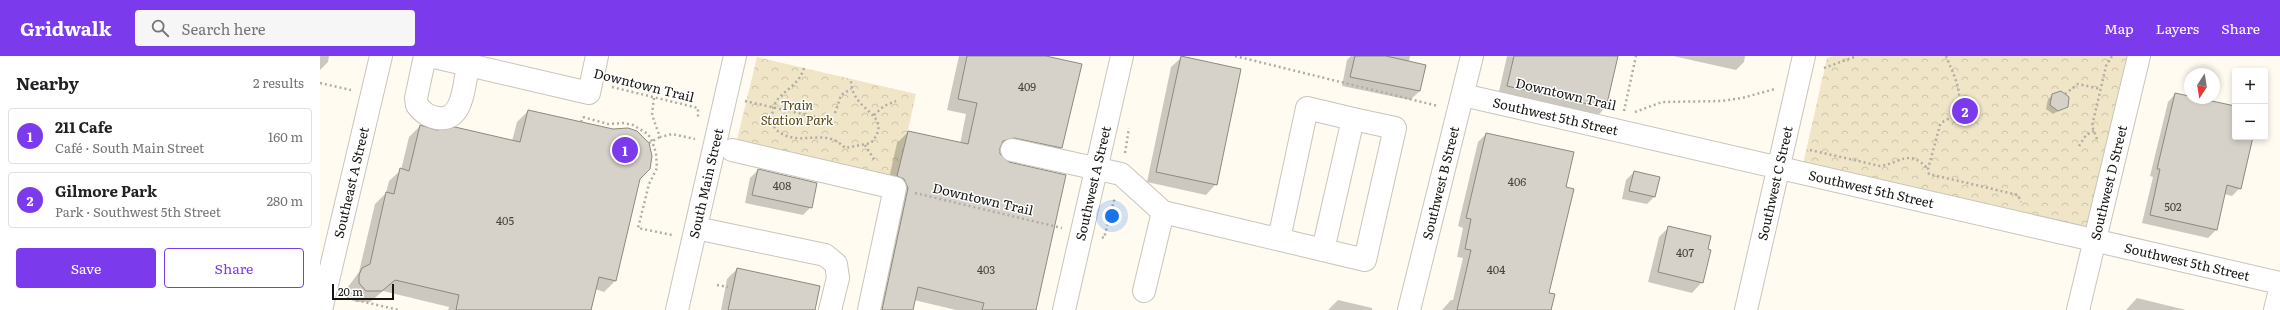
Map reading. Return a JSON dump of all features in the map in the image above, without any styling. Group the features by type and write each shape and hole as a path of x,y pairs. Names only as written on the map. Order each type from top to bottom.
{"street":[{"name":"Southeast A Street","path":"321,310 381,56"},
{"path":"425,56 416,98 417,105 427,116 443,119 452,116 458,109 468,65"},
{"path":"430,56 588,93 596,56"},
{"name":"South Main Street","path":"678,310 735,56"},
{"name":"Southwest A Street","path":"1064,310 1122,56"},
{"name":"Southwest B Street","path":"1409,310 1472,56"},
{"name":"Southwest C Street","path":"1746,310 1804,56"},
{"name":"Southwest D Street","path":"2078,310 2139,56"},
{"name":"Southwest 5th Street","path":"1463,95 2280,283"},
{"path":"1012,150 1121,174 1163,212 1365,260 1395,128 1307,108 1279,239"},
{"path":"1323,250 1353,119"},
{"path":"732,150 896,188 869,310"},
{"path":"1144,291 1163,212"},
{"path":"696,228 825,255 836,264 838,278 830,310"},
{"path":"2275,310 2280,290"}],"path":[{"path":"1235,56 1440,106"},
{"path":"1622,117 1636,56"},
{"path":"1822,69 1841,60 1857,56"},
{"path":"1928,169 1940,125 1944,121 1956,115 1960,106 1960,90 1946,56"},
{"path":"2100,144 2092,126 2106,66 2112,56"},
{"path":"804,68 799,79 778,97 773,107 772,122 775,129 782,135 802,140 827,138 834,139 845,148 871,143 878,130 878,123 874,115 857,101 851,89 852,79"},
{"name":"Downtown Trail","path":"591,82 698,108 697,116 699,121"},
{"path":"320,83 356,92"},
{"path":"2065,94 2078,84 2101,89"},
{"name":"Downtown Trail","path":"1629,115 1662,102 1722,101 1742,98 1779,88"},
{"path":"835,113 841,94 851,89"},
{"path":"654,98 651,107 652,115 660,138"},
{"path":"743,100 829,120"},
{"path":"874,115 884,106 896,101"},
{"path":"583,117 608,124 623,123 633,125 648,134 656,154 657,168 649,184 638,228 672,235"},
{"path":"2079,146 2086,135 2094,131"},
{"path":"649,143 672,134 698,140"},
{"path":"1810,150 1880,166 1889,164 1901,158 1911,157 1922,162 1928,169 1929,174 2018,195 2021,203 2028,205"},
{"name":"Downtown Trail","path":"896,188 1066,229"},
{"path":"1096,236 1104,238 1117,190"},
{"path":"717,285 728,287"},
{"path":"347,298 399,310"}],"green space":[{"path":"1833,56 2128,56 2088,229 1803,164 1827,58"},
{"name":"Train Station Park","path":"757,57 916,94 897,180 736,144"}],"building":[{"path":"967,56 1046,56 1082,64 1062,148 1014,138 1003,141 1000,148 1000,154 1009,162 1066,175 1036,310 982,310 984,303 918,287 913,310 882,310 908,188 904,179 897,176 908,131 968,144 977,103 958,99"},
{"path":"1181,56 1241,69 1217,185 1156,172"},
{"path":"1355,56 1386,56 1426,65 1420,91 1350,77"},
{"path":"1514,56 1618,56 1606,108 1507,86"},
{"path":"2061,91 2069,97 2068,107 2058,111 2050,105 2052,94"},
{"path":"2175,93 2184,95 2184,104 2220,104 2220,103 2232,105 2232,140 2252,140 2241,189 2227,185 2217,230 2150,215 2160,169 2157,169"},
{"path":"528,110 613,129 628,128 637,131 649,143 652,156 650,169 640,179 616,281 599,277 591,310 456,310 459,295 395,280 382,291 366,291 359,283 359,275 362,268 370,264 386,192 394,194 400,168 409,171 420,125 437,130 455,127 520,142"},
{"path":"1486,133 1574,152 1566,187 1574,189 1549,293 1555,294 1551,310 1457,310 1471,250 1465,249 1471,219 1466,218"},
{"path":"758,169 817,183 812,208 752,195"},
{"path":"1634,171 1660,177 1655,197 1629,191"},
{"path":"1668,226 1711,236 1708,249 1711,250 1703,283 1658,272"},
{"path":"737,268 820,286 815,310 728,310"}],"place":[{"name":"Gilmore Park","path":"1965,111"},
{"name":"211 Cafe","path":"625,150"}]}
